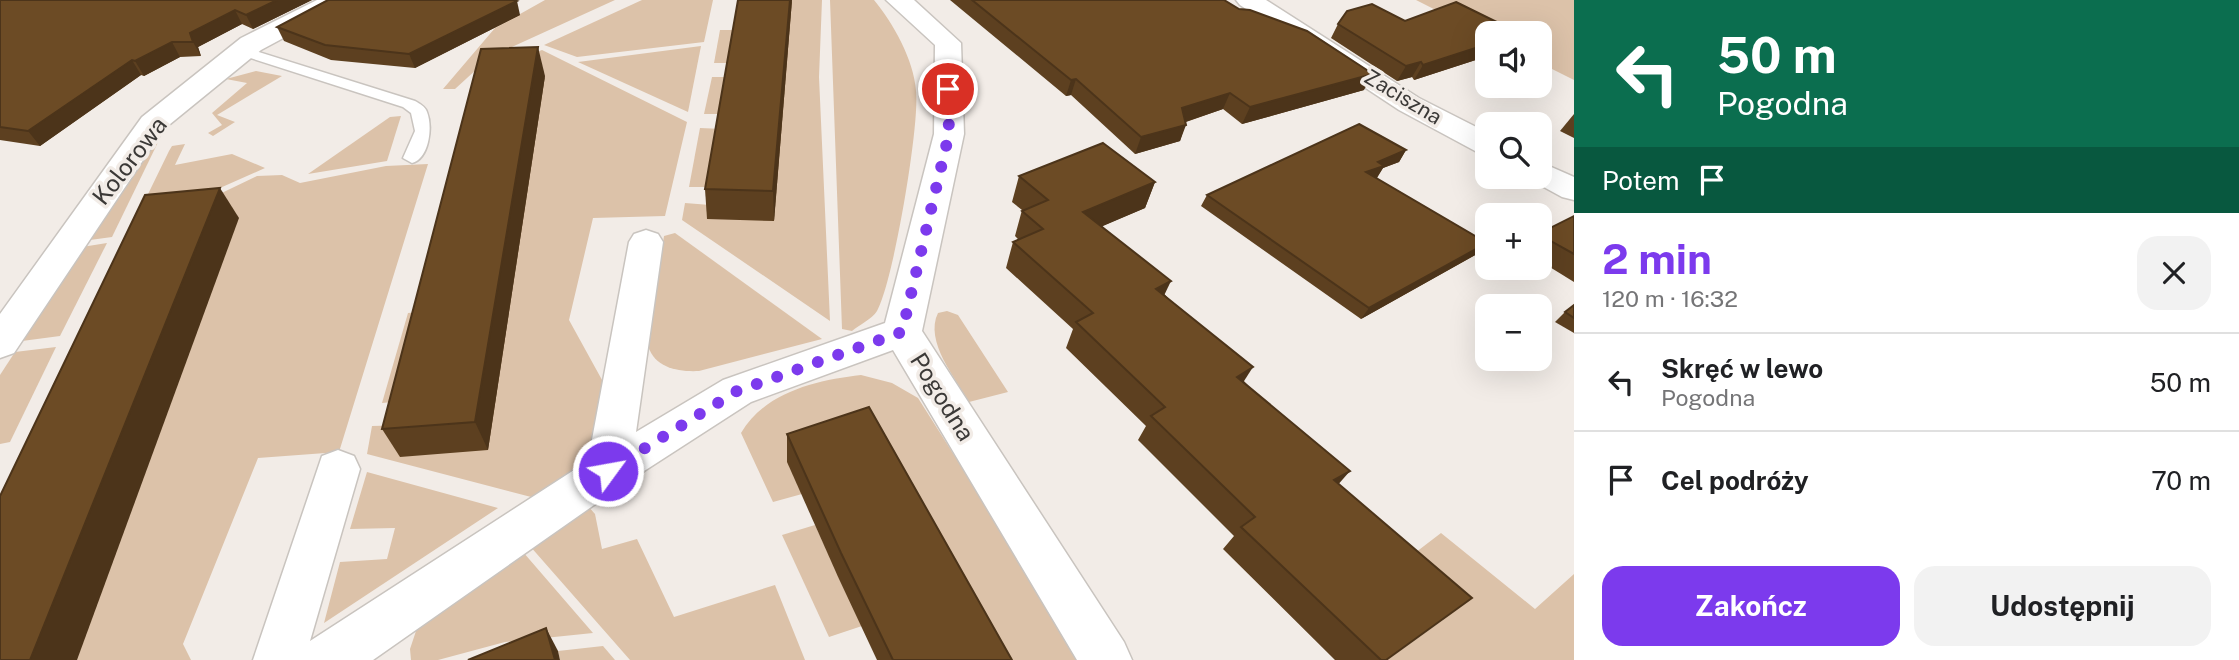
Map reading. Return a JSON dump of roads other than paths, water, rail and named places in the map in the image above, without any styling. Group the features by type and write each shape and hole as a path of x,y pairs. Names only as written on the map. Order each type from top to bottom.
{"street":[{"name":"Kolorowa","path":"0,343 153,123 243,51 335,0"},
{"name":"Pogodna","path":"899,0 948,43 949,121 949,134 902,332 1106,660"},
{"name":"Zaciszna","path":"1249,0 1409,104 1475,138"},
{"path":"1552,178 1574,190"},
{"path":"608,471 646,242"},
{"path":"328,660 608,471 737,391 902,332"},
{"path":"279,660 338,468"}],"lane":[{"path":"243,51 410,104 419,111 423,131 412,158"}]}
